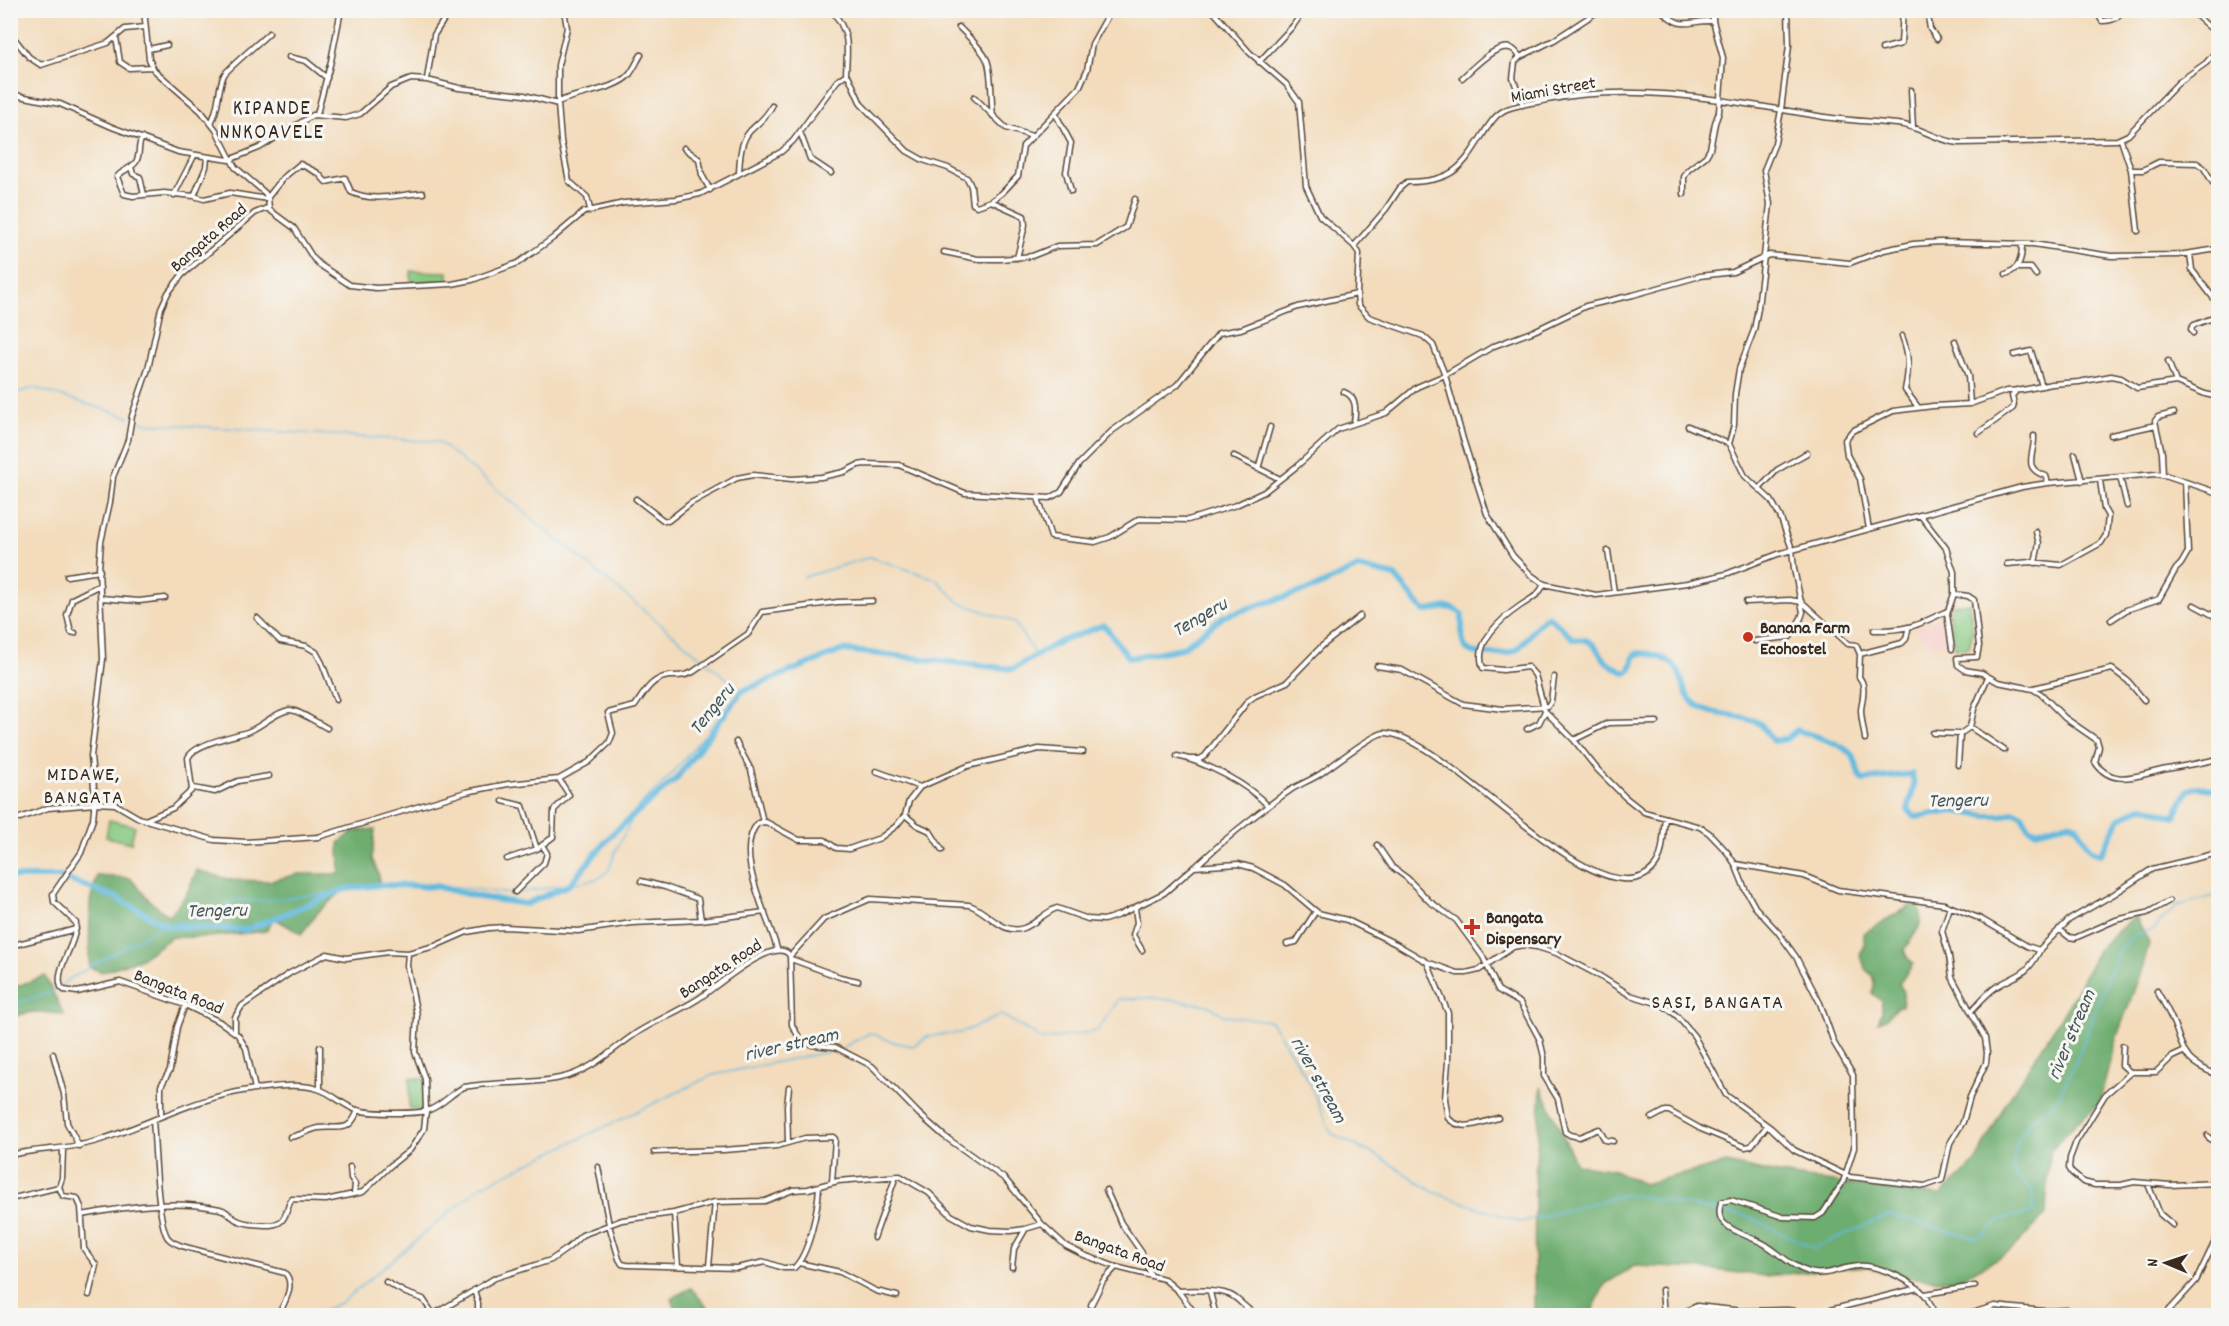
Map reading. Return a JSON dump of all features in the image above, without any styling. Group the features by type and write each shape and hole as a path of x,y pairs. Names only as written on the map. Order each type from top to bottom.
{"street":[{"path":"144,10 152,67 201,111 211,123 230,160 237,170 256,185 268,199 269,208"},
{"path":"317,114 341,10"},
{"path":"427,80 434,34 450,10"},
{"path":"564,10 567,28 559,55 558,103 561,141 567,173 573,186 590,200 590,209"},
{"path":"832,10 847,36 846,74 861,104 908,151 923,160 965,176 971,186 974,205 991,201 1018,176 1022,149 1075,93 1083,80 1092,44 1111,10"},
{"path":"1212,10 1259,62 1286,84 1300,104 1303,175 1313,205 1324,220 1354,246 1360,256 1358,305 1365,315 1410,330 1430,341 1445,375 1487,514 1513,556 1531,575 1544,584 1596,595 1687,583 1726,574 1763,559 1920,515 2022,487 2048,483 2163,475 2218,492 2218,487"},
{"path":"1259,62 1293,26 1304,10"},
{"path":"1523,105 1512,72 1515,62 1600,10"},
{"path":"1660,10 1679,24 1713,21"},
{"path":"1684,194 1683,180 1687,171 1702,161 1710,149 1720,100 1723,58 1713,21 1713,10"},
{"path":"1755,641 1790,637 1802,618 1802,603 1792,551 1776,507 1743,473 1729,444 1734,425 1735,389 1742,359 1755,325 1770,204 1764,170 1774,144 1781,110 1789,45 1788,10"},
{"path":"1882,49 1901,44 1903,10"},
{"path":"1928,10 1930,29 1937,39"},
{"path":"2096,10 2102,21 2111,20 2119,15 2121,10"},
{"path":"2190,10 2218,35"},
{"path":"10,33 28,57 41,65 105,44 125,29 145,27"},
{"path":"959,27 986,59 989,68 993,116"},
{"path":"211,123 218,106 219,89 225,73 269,33"},
{"path":"116,36 120,62 130,68 152,67"},
{"path":"149,50 168,45"},
{"path":"1462,78 1490,54 1504,48 1512,48 1520,57"},
{"path":"2138,231 2131,170 2121,140 2144,120 2179,82 2206,63 2218,50"},
{"path":"10,94 60,104 169,149 194,156 230,160 259,148 317,114 340,118 352,117 368,108 398,83 411,79 427,80 459,88 524,95 558,103 623,80 630,74 641,55"},
{"path":"289,57 306,62 327,78"},
{"name":"Bangata Road","path":"255,1089 243,1041 235,1032 220,1022 186,1005 120,982 77,992 64,990 59,983 59,974 75,939 76,929 74,919 55,903 53,894 81,853 92,826 95,803 91,756 103,659 101,542 112,482 128,440 131,419 148,369 163,302 181,276 192,265 255,213 265,208 269,208 294,228 313,258 324,268 350,285 376,288 452,284 484,277 518,263 553,238 581,213 590,209 630,202 682,198 710,190 781,152 800,132 837,81 846,74"},
{"path":"1911,90 1913,127"},
{"name":"Miami Street","path":"1354,246 1405,183 1440,179 1455,171 1469,156 1494,119 1506,110 1564,97 1614,93 1678,95 1827,118 1913,127 1939,139 1959,143 2121,140"},
{"path":"974,97 1011,130 1033,136"},
{"path":"739,173 744,141 767,116 772,106"},
{"path":"1055,113 1071,143 1066,172 1071,191"},
{"path":"800,132 810,159 831,173"},
{"path":"142,138 139,144 140,154 131,167 120,172 117,181 124,194 133,196 158,193 204,199 230,193 268,199"},
{"path":"684,147 699,159 702,175 710,190"},
{"path":"174,195 194,156"},
{"path":"194,196 206,167 207,158"},
{"path":"2131,170 2143,170 2159,162 2197,163 2204,168 2213,183 2218,185"},
{"path":"268,199 283,178 300,164 320,174 326,182 346,179 351,192 358,195 390,198 423,193"},
{"path":"131,167 133,174 140,176 144,195"},
{"path":"944,252 978,259 1017,258 1032,256 1052,247 1099,244 1126,227 1135,199"},
{"path":"991,201 1023,216 1025,225 1017,258"},
{"path":"1038,498 1051,537 1095,542 1110,537 1139,519 1188,520 1226,508 1264,492 1338,429 1386,413 1414,389 1445,375 1494,346 1534,331 1586,306 1700,276 1733,272 1764,256 1850,263 1884,250 1940,242 2040,245 2111,256 2157,257 2218,249"},
{"path":"2017,268 2021,258 2022,244"},
{"path":"2190,254 2192,270 2218,304"},
{"path":"2006,274 2017,268 2031,268 2036,275"},
{"path":"636,499 663,520 668,521 693,501 737,478 762,475 792,479 821,477 844,472 861,464 878,463 905,467 965,493 1050,498 1061,492 1079,464 1112,431 1177,385 1219,333 1241,329 1298,307 1357,294"},
{"path":"2193,333 2191,329 2194,325 2218,316"},
{"path":"1902,336 1909,363 1909,376 1905,390 1919,408"},
{"path":"1955,341 1968,376 1970,404"},
{"path":"2014,356 2032,352 2042,386"},
{"path":"2168,361 2176,382"},
{"path":"1869,530 1860,479 1847,455 1845,437 1852,431 1890,412 1970,404 2003,392 2111,376 2121,378 2137,388 2176,382 2218,397"},
{"path":"1978,433 2013,408 2012,396 2017,390"},
{"path":"1344,392 1350,394 1354,402 1354,422"},
{"path":"2163,475 2162,453 2156,424 2158,417 2174,413"},
{"path":"2111,435 2156,424"},
{"path":"1688,426 1729,444"},
{"path":"1258,469 1270,427"},
{"path":"2034,436 2031,466 2035,472 2046,476 2048,483"},
{"path":"1760,488 1777,470 1807,453"},
{"path":"2075,454 2082,481"},
{"path":"1234,456 1280,479"},
{"path":"2120,477 2127,506"},
{"path":"2007,564 2035,562 2052,566 2065,564 2101,543 2106,535 2108,516 2104,510 2100,480"},
{"path":"2111,620 2126,610 2159,599 2175,570 2187,557 2189,543 2185,482"},
{"path":"1920,515 1948,551 1954,572 1954,594 1947,610 1952,649"},
{"path":"2035,562 2039,543 2037,532"},
{"path":"1608,551 1614,592"},
{"path":"67,576 100,572"},
{"path":"1544,584 1536,596 1522,604 1504,620 1484,643 1481,651 1482,666 1485,669 1503,670 1524,666 1530,668 1538,683 1545,711 1636,808 1648,814 1700,826 1719,843 1735,864 1755,907 1778,932 1796,957 1820,1003 1834,1042 1853,1075 1852,1123 1855,1143 1846,1176 1823,1213 1815,1218 1783,1217 1731,1200 1723,1201 1719,1211 1725,1224 1764,1244 1808,1272 1829,1273 1859,1265 1880,1269 1908,1281 1924,1294 1935,1316"},
{"path":"75,633 71,632 68,616 72,600 82,592 100,585"},
{"path":"1954,594 1968,596 1974,600 1979,646 1977,657 1957,658 1957,663 1962,669 1980,672 2003,684 2033,689 2112,669 2126,679 2144,700"},
{"path":"101,598 139,601 165,598"},
{"path":"1746,602 1790,600 1802,603 1848,644 1856,645 1860,654 1859,677 1862,681 1864,702 1861,709 1865,739"},
{"path":"20,818 48,808 95,803 115,804 131,815 194,836 225,841 310,838 368,824 466,792 559,779 589,762 609,743 614,733 608,713 635,706 647,689 664,677 683,676 693,672 748,634 762,612 831,603 872,601"},
{"path":"2194,605 2218,618"},
{"path":"1874,630 1896,631 1915,627 1947,610"},
{"path":"1189,759 1200,759 1205,756 1248,701 1287,682 1322,646 1360,616"},
{"path":"257,618 280,641 306,646 316,652 336,700"},
{"path":"1860,654 1902,643 1906,639 1908,630"},
{"path":"1377,666 1402,670 1463,704 1503,709 1548,706 1551,703 1554,677"},
{"path":"1933,733 1960,734 1970,727 1974,709 1988,677"},
{"path":"2033,689 2073,724 2097,740 2099,747 2095,762 2107,775 2133,778 2160,770 2218,759"},
{"path":"193,788 189,755 223,738 250,731 288,710 296,711 327,728"},
{"path":"1527,729 1539,723 1545,711"},
{"path":"1574,740 1608,723 1657,722"},
{"path":"1970,727 2004,750"},
{"path":"858,981 840,977 790,957 824,919 870,899 969,905 995,922 1018,929 1029,926 1057,908 1099,921 1119,915 1164,893 1187,871 1268,806 1383,733 1405,738 1420,745 1451,766 1548,843 1578,862 1611,876 1623,879 1641,877 1655,866 1659,860 1665,818"},
{"path":"1958,765 1960,734"},
{"path":"736,742 751,771 763,822"},
{"path":"763,822 799,840 825,840 836,848 845,850 880,838 896,826 905,815 909,801 920,787 968,766 1026,751 1051,749 1083,752"},
{"path":"1177,756 1189,759 1248,788 1268,806"},
{"path":"876,771 920,787"},
{"path":"193,788 215,792 238,781 269,776"},
{"path":"507,859 537,849 554,836 552,818 556,806 569,795 559,779"},
{"path":"144,820 173,808 193,788"},
{"path":"503,801 523,806 537,849"},
{"path":"905,815 917,825 930,831 942,850"},
{"path":"763,822 756,826 753,832 750,866 752,880 777,949"},
{"path":"515,892 546,860 547,853 542,845"},
{"path":"1377,845 1392,867 1407,878 1429,901 1454,917 1487,965 1498,990 1518,1001 1538,1036 1544,1057 1544,1076 1558,1099 1565,1132 1570,1136 1579,1137 1599,1129 1605,1140 1613,1141"},
{"path":"1971,1011 1994,988 2021,976 2029,969 2040,950 2059,929 2080,912 2114,894 2156,867 2218,853"},
{"path":"1196,866 1231,864 1246,866 1285,885 1316,911 1354,924 1396,944 1426,962 1462,974 1476,971 1513,947 1526,945 1556,953 1598,975 1630,996 1663,1005 1677,1016 1689,1028 1726,1095 1794,1150 1846,1176 1916,1185 1928,1185 1942,1180 1950,1143 1963,1122 1973,1088 1987,1057 1985,1038 1956,988 1950,970 1949,956 1942,931 1950,907"},
{"path":"1735,864 1804,876 1838,890 1926,901 1950,907 1981,919 2027,946 2040,950"},
{"path":"640,881 698,899 700,920"},
{"path":"2059,929 2074,938 2116,920 2147,914 2169,901"},
{"path":"1135,908 1137,920 1133,935 1142,950"},
{"path":"1287,944 1297,941 1316,911"},
{"path":"235,1032 235,1017 242,1006 282,978 329,954 346,958 388,952 408,952 435,946 467,932 489,928 578,931 632,923 700,920 765,912"},
{"path":"10,946 76,929"},
{"name":"Bangata Road","path":"426,1111 436,1107 455,1091 464,1087 561,1078 583,1070 611,1053 639,1031 687,1006 747,964 777,949 785,950 790,957 792,1025 800,1039 813,1045 836,1047 872,1066 944,1136 1005,1179 1042,1224 1072,1250 1116,1267 1164,1279 1178,1291 1197,1316"},
{"path":"82,1215 132,1206 213,1207 224,1209 233,1218 243,1222 274,1224 283,1219 292,1198 317,1201 354,1194 366,1189 410,1149 424,1129 426,1111 424,1073 415,1052 418,1025 407,966 408,952"},
{"path":"1426,962 1448,1013 1445,1099 1447,1116 1452,1122 1463,1126 1498,1118"},
{"path":"2157,991 2175,1028 2183,1052 2195,1064 2218,1075"},
{"path":"161,1116 161,1086 170,1070 177,1027 186,1005"},
{"path":"2123,1046 2122,1065 2131,1072 2156,1072 2172,1057 2183,1052"},
{"path":"320,1047 320,1089"},
{"path":"53,1054 64,1094 67,1123 79,1146"},
{"path":"2131,1072 2103,1098 2072,1150 2070,1168 2072,1173 2087,1184 2218,1183"},
{"path":"10,1093 12,1155 33,1150 79,1146 215,1096 255,1089 284,1086 320,1089 358,1110 426,1111"},
{"path":"788,1142 789,1088"},
{"path":"290,1137 320,1128 347,1126 353,1122 358,1110"},
{"path":"1652,1119 1669,1111 1701,1129 1745,1148 1751,1146 1767,1126"},
{"path":"153,1120 160,1205 165,1233 175,1243 288,1275 290,1287 278,1316"},
{"path":"2207,1136 2217,1146 2218,1153"},
{"path":"654,1152 777,1146 805,1138 834,1137 832,1182"},
{"path":"63,1149 62,1178 59,1187 62,1195 77,1198 82,1215 84,1249 96,1265 89,1295"},
{"path":"350,1167 351,1179 355,1184 354,1194"},
{"path":"598,1167 609,1225 622,1264 737,1268 765,1262 791,1269 799,1263 815,1219 819,1186"},
{"path":"386,1282 423,1299 432,1315 500,1276 551,1260 582,1235 609,1225 637,1217 674,1213 715,1202 765,1201 793,1190 832,1182 896,1176 905,1178 929,1193 945,1211 962,1223 990,1230 1025,1229 1042,1224"},
{"path":"874,1239 896,1176"},
{"path":"2148,1184 2160,1214 2173,1225"},
{"path":"10,1199 59,1187"},
{"path":"1106,1190 1121,1223 1142,1253 1151,1275"},
{"path":"709,1266 715,1202"},
{"path":"674,1213 678,1266"},
{"path":"1012,1268 1014,1249 1025,1229"},
{"path":"2167,1314 2196,1281 2218,1235"},
{"path":"799,1263 840,1272 876,1291 897,1296"},
{"path":"1091,1305 1103,1281 1116,1267"},
{"path":"1924,1294 1975,1286"},
{"path":"1676,1316 1697,1306 1742,1311 1788,1310 1814,1314 1917,1288"},
{"path":"474,1290 478,1316"},
{"path":"1662,1290 1664,1316"},
{"path":"1178,1291 1230,1294 1248,1310 1261,1316"},
{"path":"1210,1292 1216,1316"},
{"path":"1962,1316 1995,1306 2043,1311 2067,1310 2072,1316"},
{"path":"1276,1316 1292,1316"}],"shaded area":[{"path":"1944,614 1949,642 1925,646 1917,628"}],"green space":[{"path":"411,271 448,272 448,282 411,282"},
{"path":"1969,603 1973,630 1969,648 1955,648 1949,614 1952,605"},
{"path":"109,820 135,826 131,843 106,837"},
{"path":"375,829 372,859 379,875 379,885 344,890 319,911 301,934 274,918 266,931 208,937 172,937 142,958 102,972 89,967 90,902 97,876 130,878 151,902 169,916 186,895 197,870 231,880 270,881 298,874 340,874 339,843 354,831"},
{"path":"1915,904 1918,905 1921,919 1918,929 1904,950 1913,964 1899,984 1904,992 1902,1006 1898,1006 1885,1019 1878,1022 1882,1012 1882,1001 1872,993 1874,980 1866,970 1860,954 1865,945 1863,934"},
{"path":"2135,916 2149,943 2143,966 2116,1039 2099,1104 2074,1125 2049,1153 2046,1215 2010,1251 1956,1281 1899,1277 1867,1266 1765,1276 1706,1269 1634,1266 1605,1284 1590,1315 1534,1316 1535,1177 1541,1087 1576,1164 1614,1170 1643,1184 1727,1163 1767,1172 1873,1188 1940,1195 1975,1163 2004,1106 2068,1006 2100,947"},
{"path":"45,976 64,1015 37,1012 11,1018 11,988"},
{"path":"410,1078 425,1079 423,1109 409,1109"},
{"path":"691,1288 707,1307 707,1315 677,1315 672,1298"}],"waterway":[{"path":"10,395 34,388 129,417"},
{"path":"137,420 146,423 439,442 742,691 669,777 639,806 616,850 609,870 598,879 512,894 456,887 425,889 391,883 352,889"},
{"path":"804,577 870,557 936,579 960,603 1014,622 1036,656"},
{"name":"Tengeru","path":"65,879 115,897 168,926 246,930 345,889 379,885 435,886 479,897 526,904 569,885 613,833 676,779 742,691 843,650 1013,669 1059,642 1104,625 1129,658 1182,648 1224,616 1317,587 1358,567 1395,576 1424,611 1447,607 1462,614 1462,639 1466,648 1471,652 1496,654 1513,652 1548,616 1574,639 1586,640 1593,644 1607,663 1626,673 1630,670 1635,654 1658,656 1677,669 1685,692 1690,699 1705,710 1759,723 1773,741 1786,739 1797,730 1837,744 1854,758 1859,775 1863,780 1912,774 1914,785 1908,810 1916,817 1954,811 1987,816 2001,816 2015,812 2022,815 2029,828 2035,831 2069,823 2078,826 2089,847 2101,854 2120,818 2142,807 2174,817 2188,790 2198,787 2218,790"},
{"name":"Tengeru","path":"10,877 61,877"},
{"name":"Tengeru","path":"10,1005 52,992 68,980 160,926 222,915 228,903 234,900 260,901 328,893"},
{"name":"river stream","path":"842,1048 870,1033 913,1046 929,1036 960,1033 1002,1015 1043,1040 1097,1031 1119,999 1154,998 1208,1005 1225,1016 1271,1021 1309,1081 1331,1133 1383,1159 1433,1192 1520,1222 1628,1194 1747,1216 1813,1248 1889,1215 1975,1238 1986,1234 2002,1219 2034,1212 2032,1190 2017,1177 2012,1169 2018,1140 2028,1123 2056,1101 2075,1064 2117,954 2133,936 2152,930 2177,906 2218,895"},
{"name":"river stream","path":"311,1316 342,1302 481,1186 713,1075 837,1050"}],"place":[{"name":"Banana Farm Ecohostel","path":"1748,637"},
{"name":"Bangata Dispensary","path":"1472,927"}],"district":[{"name":"KIPANDE NNKOAVELE","path":"272,119"},
{"name":"MIDAWE, BANGATA","path":"84,784"},
{"name":"SASI, BANGATA","path":"1718,1001"}]}
